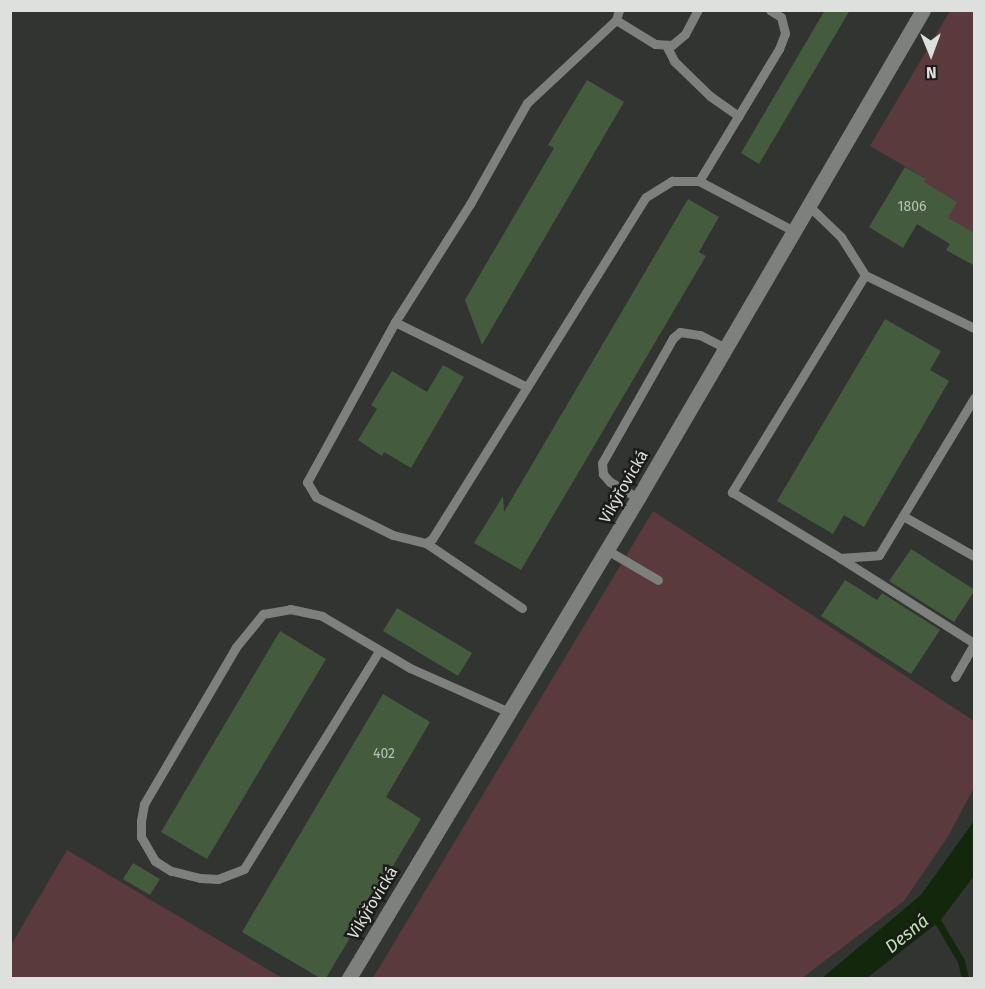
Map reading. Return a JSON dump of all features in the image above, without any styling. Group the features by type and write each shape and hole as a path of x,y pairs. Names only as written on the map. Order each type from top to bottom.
{"street":[{"name":"Vikýřovická","path":"349,978 639,498 924,10"}],"lane":[{"path":"522,608 426,543 393,535 316,497 307,482 395,322 470,204 527,103 618,15 656,44 672,45 685,34 698,10"},
{"path":"699,181 779,49 785,33 781,17 770,10"},
{"path":"666,45 674,61 710,96 739,116"},
{"path":"426,543 432,539 525,386 646,197 672,181 699,181 794,231"},
{"path":"809,206 841,237 865,275 975,328"},
{"path":"865,275 732,492 975,643 955,677"},
{"path":"395,322 525,386"},
{"path":"639,498 610,482 603,474 602,463 673,338 680,332 700,335 725,348"},
{"path":"840,558 879,555 975,398"},
{"path":"903,516 975,556"},
{"path":"607,550 657,580"},
{"path":"379,651 244,869 218,879 200,878 171,871 155,861 141,837 144,804 236,647 263,614 290,609 305,610 322,616 410,668 510,712"}],"shaded area":[{"path":"950,11 974,11 974,233 947,219 924,182 925,178 870,146"},
{"path":"653,511 974,721 974,788 947,838 904,901 802,978 373,978"},
{"path":"67,850 282,978 11,978 11,945"}],"water":[{"name":"Desná","path":"974,821 974,876 940,921 867,978 822,978 921,895"}],"building":[{"path":"825,10 850,10 759,164 741,153"},
{"path":"587,80 624,102 482,345 465,300 554,148 548,145"},
{"path":"905,167 926,179 924,182 957,202 948,218 975,233 975,266 946,250 950,244 917,224 903,248 869,227"},
{"path":"688,199 719,217 699,252 706,256 521,570 474,543 503,496 504,512"},
{"path":"885,319 941,351 930,370 949,381 864,527 844,515 833,534 777,501"},
{"path":"443,365 464,377 411,468 384,452 382,456 358,440 377,409 371,405 392,371 427,392"},
{"path":"911,549 975,590 954,622 889,581"},
{"path":"845,580 877,600 882,593 940,630 911,674 821,616"},
{"path":"397,608 472,653 458,676 383,631"},
{"path":"280,631 326,659 207,859 161,832"},
{"path":"383,694 430,722 386,797 421,819 326,978 320,978 242,932"},
{"path":"133,863 160,879 150,895 123,879"}],"waterway":[{"name":"Desná","path":"935,917 961,961 965,978"}]}
